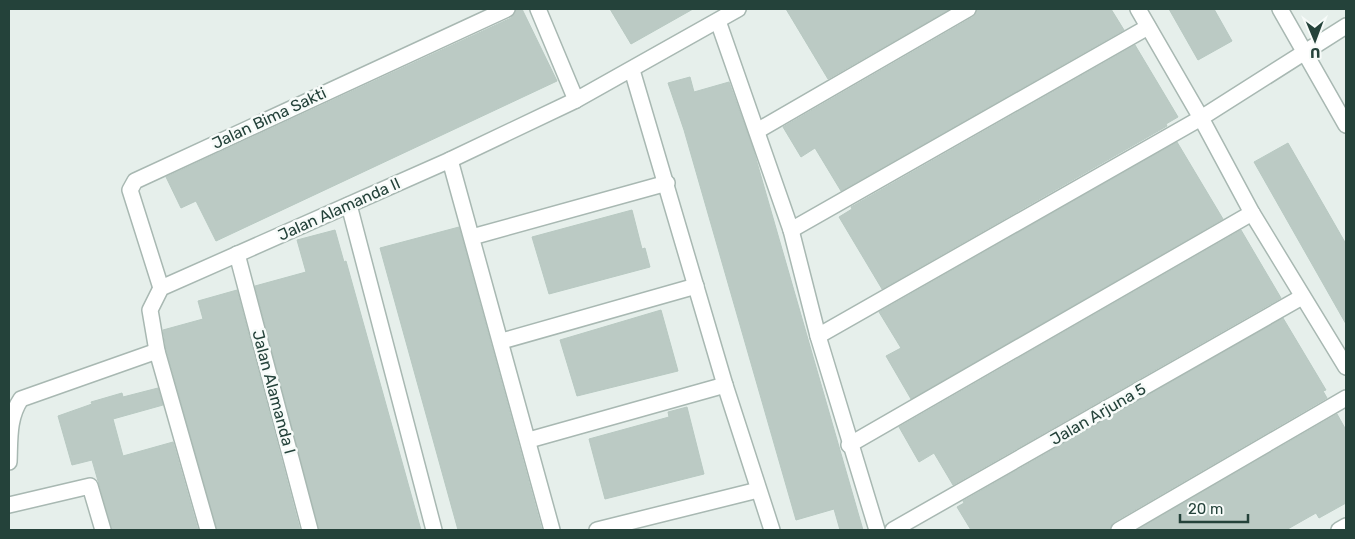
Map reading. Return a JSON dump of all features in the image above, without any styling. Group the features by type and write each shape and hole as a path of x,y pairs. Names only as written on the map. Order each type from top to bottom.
{"street":[{"name":"Jalan Bima Sakti","path":"161,288 130,190 135,181 507,9"},
{"path":"538,9 576,100"},
{"name":"Jalan Alamanda II","path":"161,288 450,160 576,100 738,9"},
{"path":"757,131 968,9"},
{"path":"1138,9 1201,118 1252,212 1346,367"},
{"path":"1280,9 1346,125"},
{"path":"718,20 791,230 818,336 849,445 877,530"},
{"path":"818,336 1201,118 1346,26"},
{"path":"791,230 1148,27"},
{"path":"632,70 667,183 725,385 772,530"},
{"path":"450,160 502,341 552,530"},
{"path":"472,237 667,183"},
{"path":"349,205 434,530"},
{"path":"849,445 1252,212"},
{"name":"Jalan Alamanda I","path":"237,254 310,530"},
{"path":"502,341 696,286"},
{"path":"161,288 150,310 157,351 208,530"},
{"name":"Jalan Arjuna 5","path":"893,530 1302,297"},
{"path":"9,462 10,422 14,409 21,399 157,351"},
{"path":"528,440 725,385"},
{"path":"1119,530 1346,398"},
{"path":"9,505 90,486 103,530"},
{"path":"597,530 758,490"},
{"path":"1339,530 1346,526"}],"building":[{"path":"516,9 522,9 557,81 216,241 196,201 181,208 166,177 511,18"},
{"path":"610,9 693,9 631,44"},
{"path":"786,9 950,9 828,79"},
{"path":"977,9 1111,9 1124,30 841,191 815,148 801,157 783,127 973,17"},
{"path":"1169,9 1214,9 1232,41 1198,60"},
{"path":"1135,45 1178,117 1166,124 1167,126 882,289 839,217 852,209 851,207"},
{"path":"690,77 694,92 729,82 752,145 863,530 840,530 834,509 796,520 684,130 668,83"},
{"path":"1177,142 1223,219 911,399 886,356 901,348 879,312"},
{"path":"1288,143 1346,244 1346,324 1254,162"},
{"path":"632,210 642,249 645,248 650,267 549,294 532,237"},
{"path":"459,227 542,530 458,530 380,248"},
{"path":"335,230 344,262 346,261 421,530 319,530 255,286 306,272 297,240"},
{"path":"1241,230 1281,298 953,485 934,453 919,462 899,427"},
{"path":"237,290 300,530 217,530 166,349 163,330 203,319 198,301"},
{"path":"661,310 678,371 577,396 560,340"},
{"path":"1283,318 1326,390 1323,391 1327,398 1114,522 1110,530 971,530 957,507 964,503 963,501"},
{"path":"158,388 163,405 113,419 123,456 173,442 198,530 112,530 92,460 72,465 58,416 92,404 91,402 122,393 123,397"},
{"path":"687,407 704,474 605,499 589,439 669,417 668,412"},
{"path":"1337,414 1346,430 1346,503 1319,518 1316,513 1286,530 1137,530"}]}
